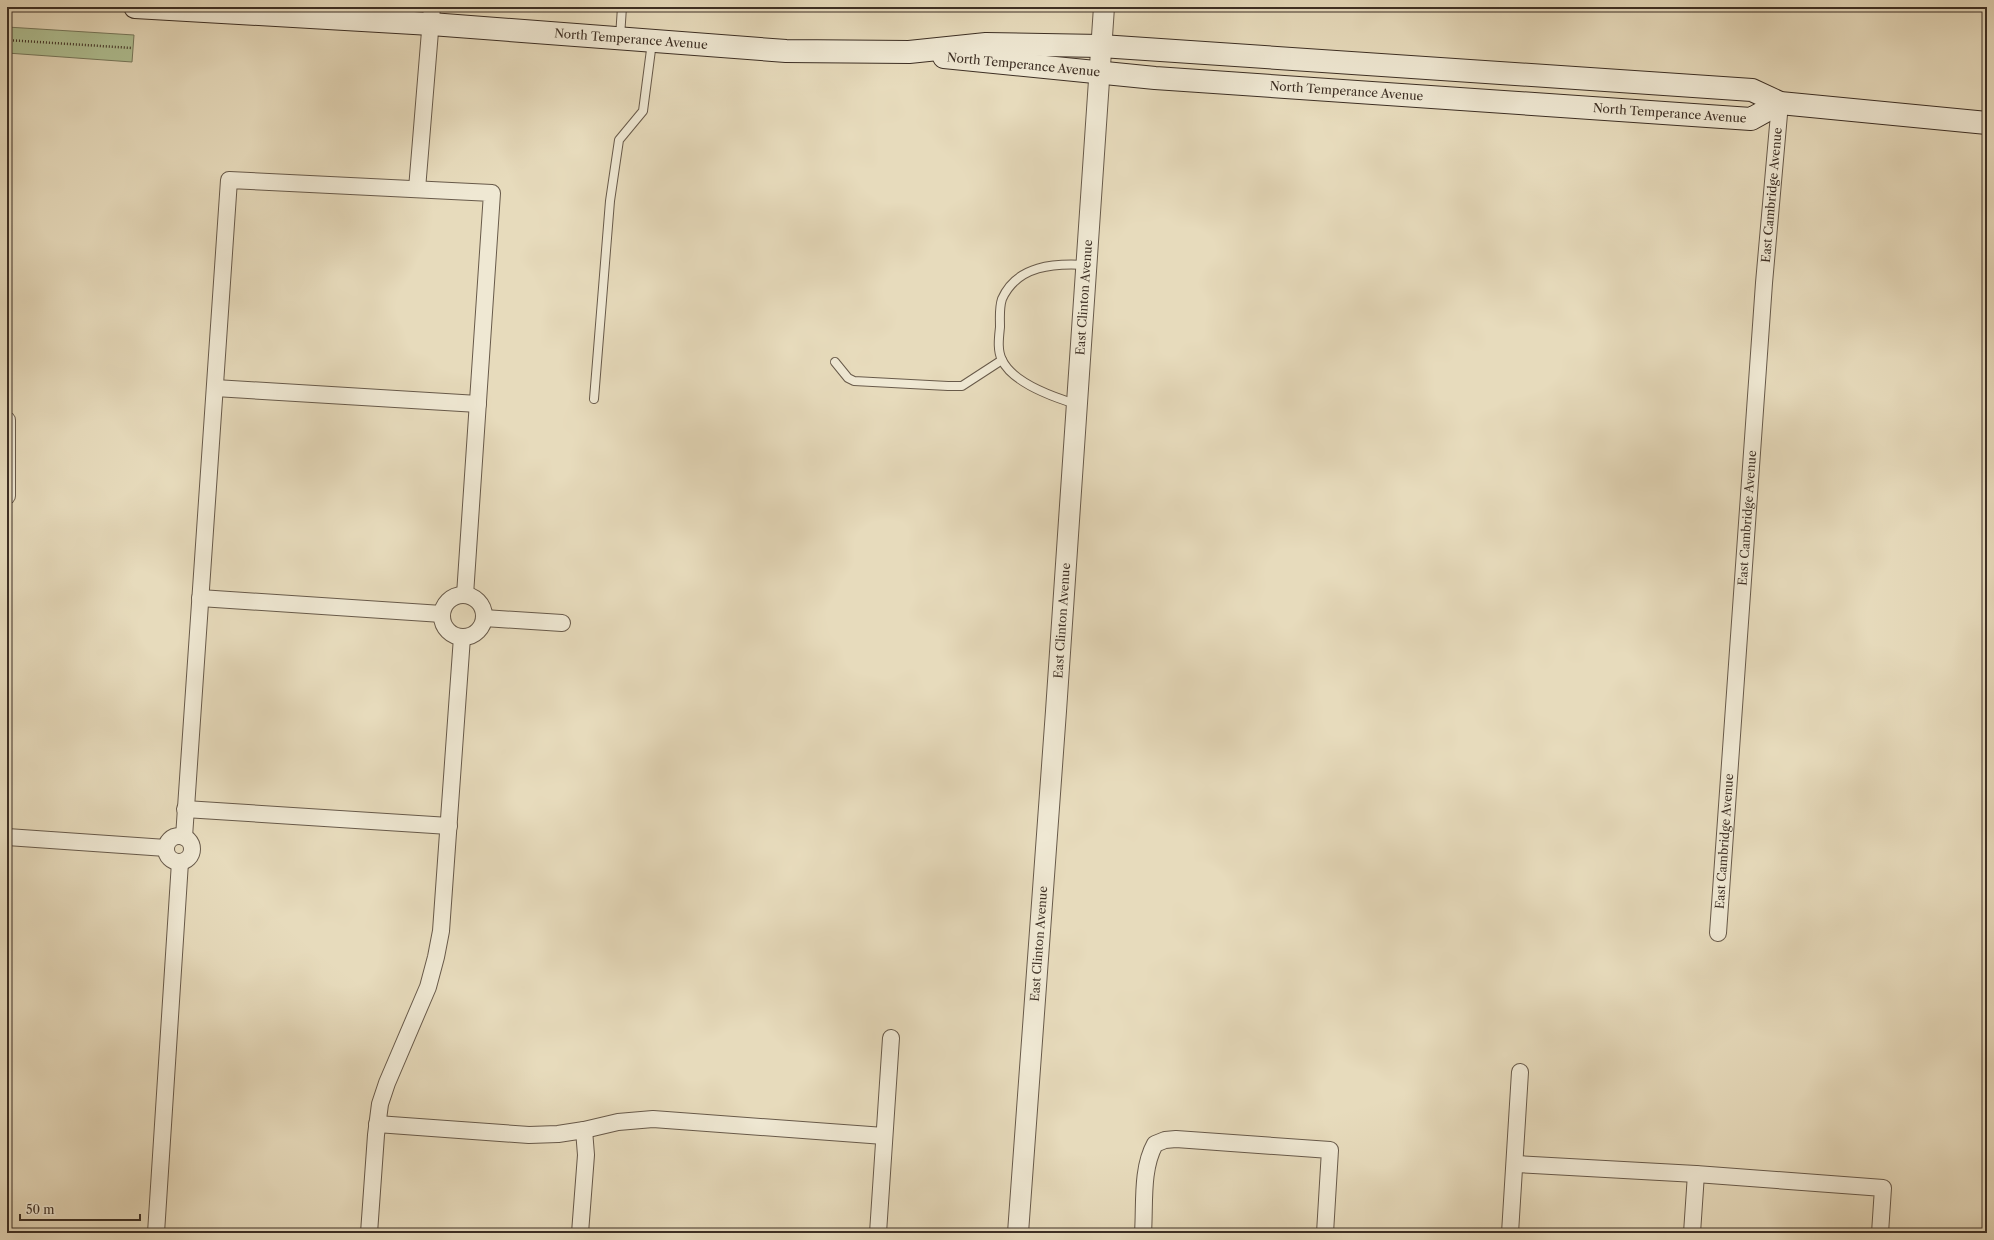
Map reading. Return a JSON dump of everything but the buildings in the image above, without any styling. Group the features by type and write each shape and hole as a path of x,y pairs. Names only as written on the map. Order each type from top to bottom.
{"main road":[{"name":"North Temperance Avenue","path":"135,7 354,19 432,16 620,40 786,51 909,52 986,44 1101,46 1752,90 1780,103 1987,123"},
{"name":"North Temperance Avenue","path":"287,7 354,19"},
{"name":"North Temperance Avenue","path":"909,52 984,62 1162,79 1751,120 1780,103"}],"street":[{"name":"East Clinton Avenue","path":"1018,1233 1104,7"},
{"path":"417,189 432,16"},
{"name":"East Cambridge Avenue","path":"1718,933 1764,291 1780,103"},
{"path":"184,837 229,180 492,193 465,595"},
{"path":"215,388 478,404"},
{"path":"7,420 7,496"},
{"path":"459,595 465,595 477,600 483,611 484,618 482,624 474,634 462,637 455,636 445,627 442,614 447,602 459,595"},
{"path":"200,598 442,614"},
{"path":"484,618 562,623"},
{"path":"369,1233 377,1124 387,1083 428,987 441,931 462,637"},
{"path":"185,809 449,826"},
{"path":"179,836 184,837 190,842 192,851 188,859 180,862 172,861 169,858 166,848 171,839 179,836"},
{"path":"7,837 166,848"},
{"path":"156,1233 180,862"},
{"path":"878,1233 891,1038"},
{"path":"1510,1233 1520,1072"},
{"path":"377,1124 529,1134 558,1134 618,1122 653,1118 884,1136"},
{"path":"580,1233 586,1155 584,1130"},
{"path":"1143,1233 1147,1166 1150,1153 1155,1144 1164,1140 1176,1139 1330,1150 1325,1233"},
{"path":"1515,1164 1696,1174 1883,1188 1880,1233"},
{"path":"1692,1233 1696,1174"}],"lane":[{"path":"620,40 622,7"},
{"path":"594,399 610,201 619,140 643,111 652,42"},
{"path":"1077,404 1053,398 1038,390 1012,372 1002,360 999,351 1000,307 1002,300 1010,287 1024,275 1050,264 1086,265"},
{"path":"835,362 848,378 854,381 962,386 1002,360"}],"path":[{"path":"7,40 132,48"}],"green space":[{"path":"7,27 134,35 132,62 7,53"}]}
